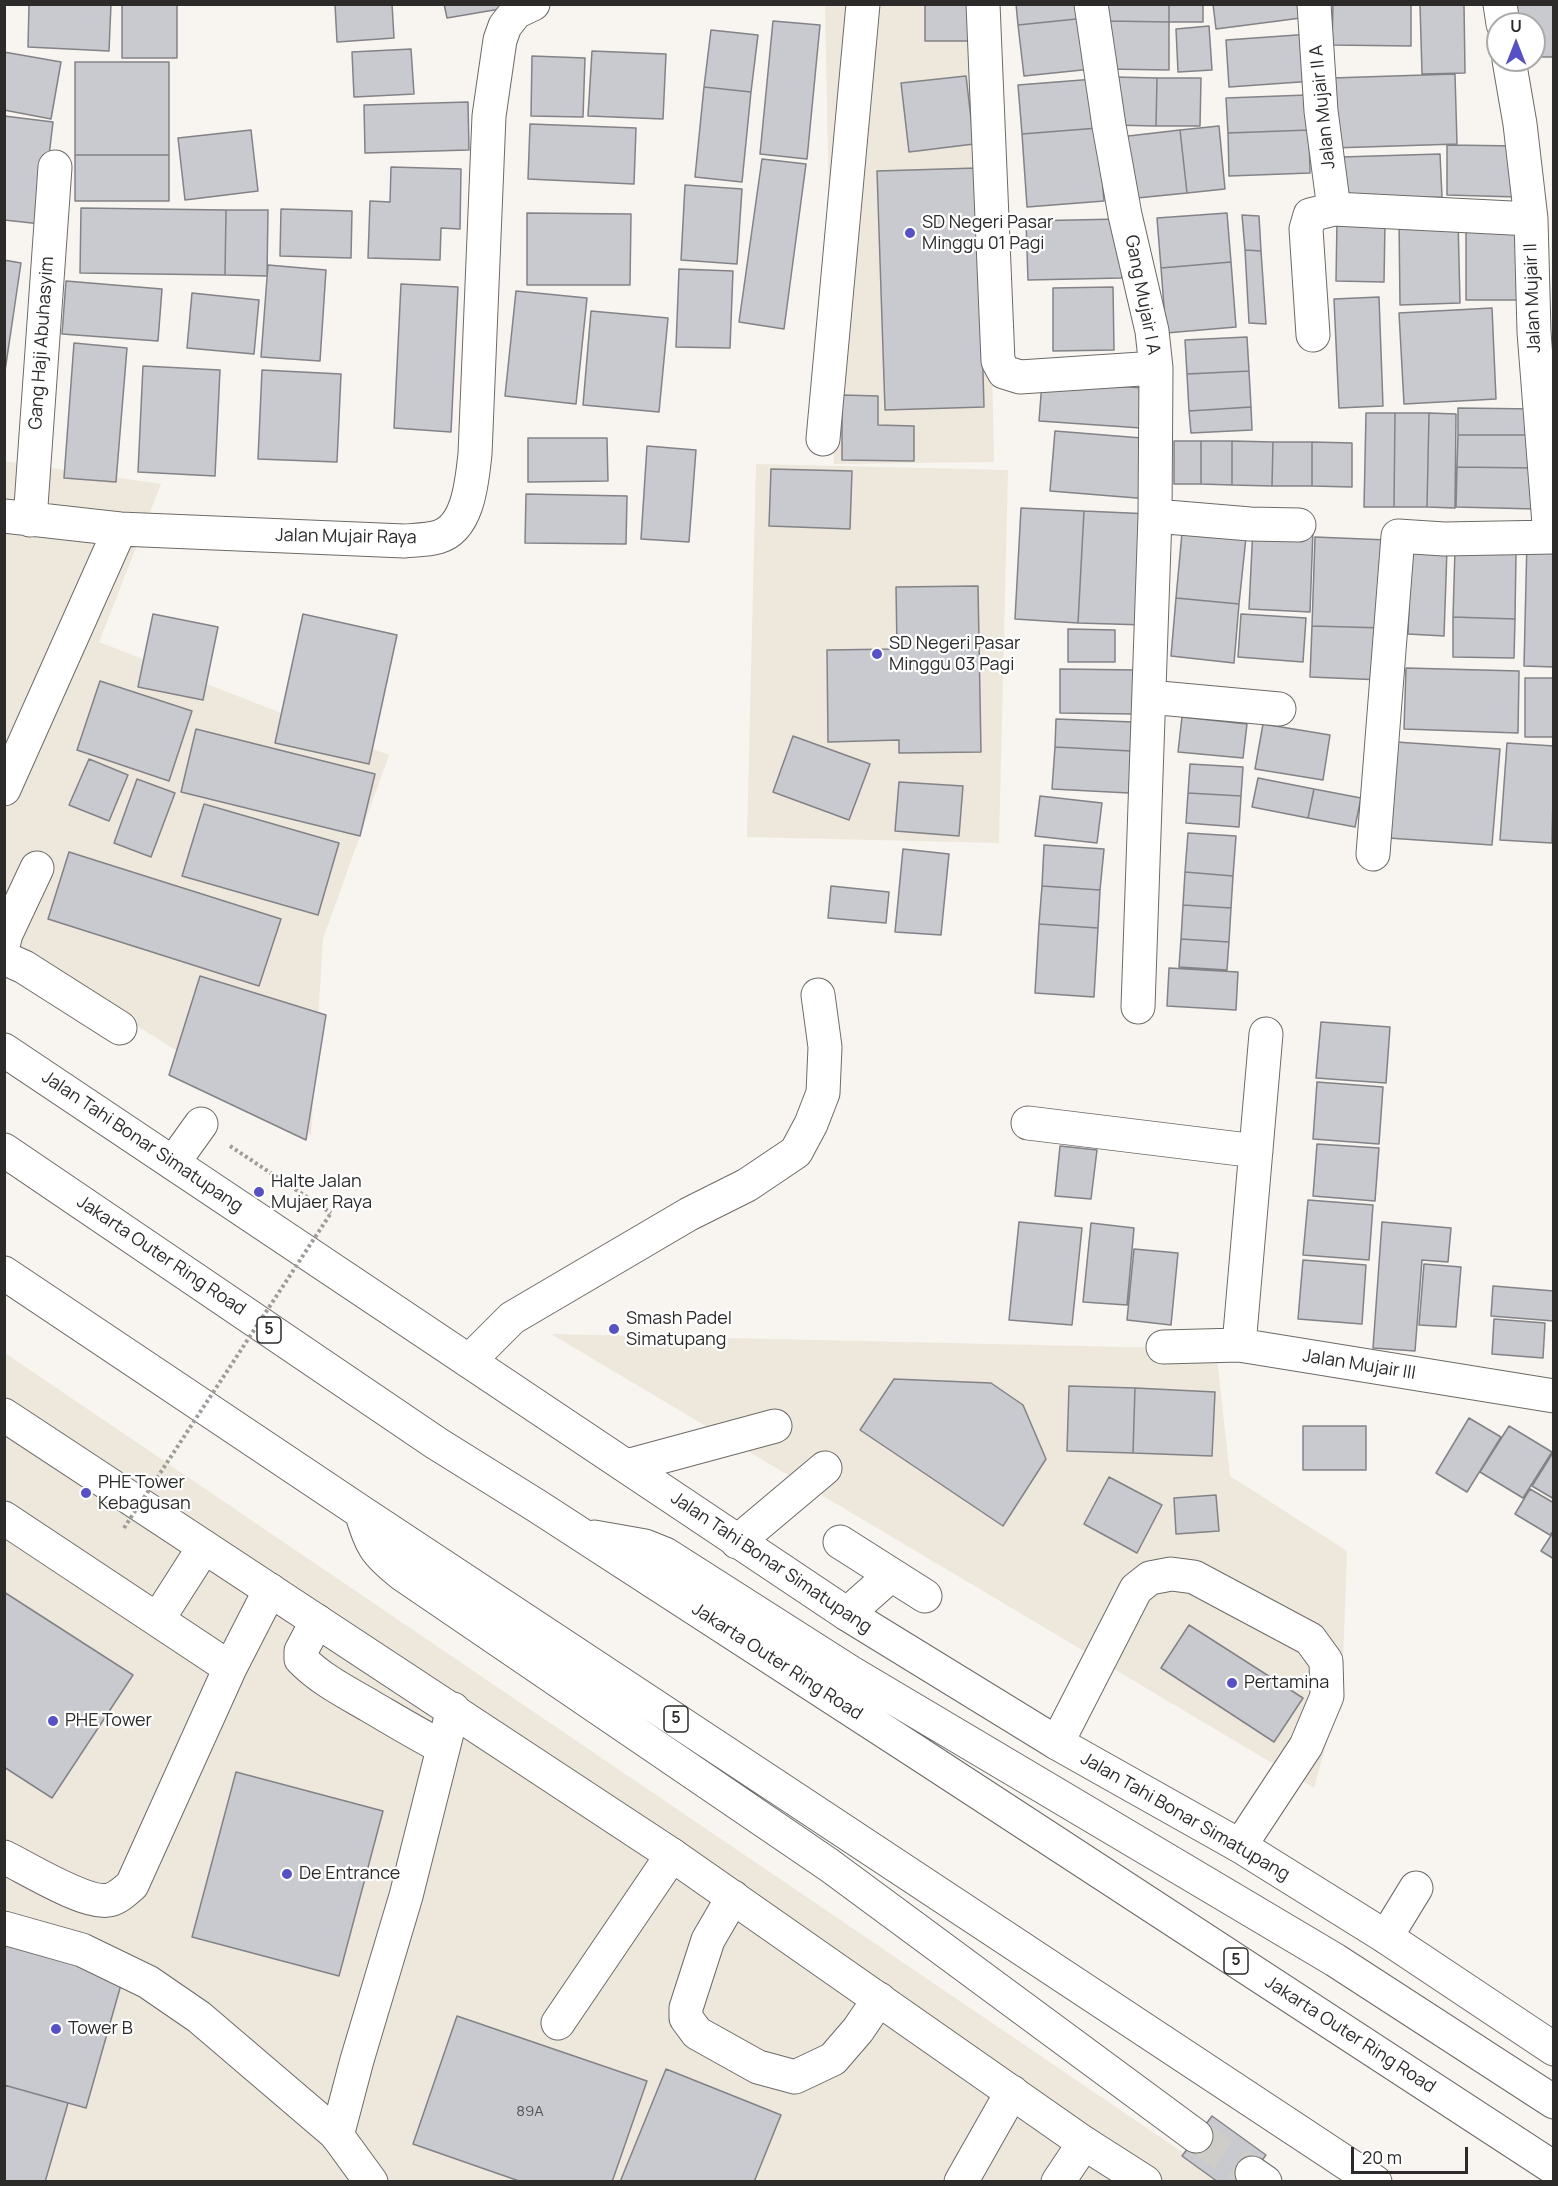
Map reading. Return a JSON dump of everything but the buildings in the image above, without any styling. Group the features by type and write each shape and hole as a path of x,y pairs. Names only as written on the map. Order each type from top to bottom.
{"main road":[{"path":"824,439 863,4"},
{"path":"983,4 998,361 1004,372 1020,377 1156,368"},
{"name":"Gang Mujair I A","path":"1091,4 1111,138 1125,215 1152,331 1156,368 1155,516 1138,1007"},
{"name":"Jalan Mujair II A","path":"1314,4 1321,111 1334,210"},
{"name":"Jalan Mujair Raya","path":"17,518 120,529 404,541 440,537 458,523 470,496 474,454 489,116 500,40 505,26 521,7"},
{"name":"Jalan Mujair II","path":"1373,854 1398,536 1444,539 1552,537 1534,332 1530,219 1520,124 1511,72"},
{"name":"Gang Haji Abuhasyim","path":"17,518 55,167"},
{"path":"1313,335 1306,229 1310,215 1334,210 1530,219"},
{"path":"1155,516 1250,524 1299,525"},
{"path":"4,789 120,529"},
{"path":"1149,697 1279,709"},
{"path":"4,942 37,868"},
{"path":"4,958 24,967 120,1028"},
{"path":"469,1361 512,1318 689,1214 747,1185 796,1152 811,1124 823,1093 825,1047 818,995"},
{"path":"1239,1345 1266,1034"},
{"name":"Jalan Tahi Bonar Simatupang","path":"4,1050 627,1466 736,1542 847,1614 1057,1743 1240,1846 1386,1937 1554,2049"},
{"path":"1028,1123 1256,1151"},
{"path":"172,1162 201,1124"},
{"name":"Jakarta Outer Ring Road","path":"4,1150 426,1437 918,1753 1554,2168"},
{"name":"5","path":"4,1273 361,1512 1375,2181"},
{"name":"Jalan Mujair III","path":"1164,1347 1239,1345 1554,1396"},
{"path":"4,1415 672,1855 1084,2143 1145,2181"},
{"path":"627,1466 775,1426"},
{"path":"736,1542 825,1468"},
{"path":"361,1512 372,1546 402,1574 829,1865 1196,2136"},
{"path":"4,1518 230,1668"},
{"path":"578,1534 645,1546 665,1554 860,1678 1335,1960 1554,2102"},
{"path":"840,1542 925,1596"},
{"path":"158,1619 204,1547"},
{"path":"1057,1743 1136,1589 1150,1578 1171,1574 1194,1577 1310,1639 1326,1661 1327,1696 1306,1746 1240,1846"},
{"path":"847,1614 891,1575"},
{"path":"4,1857 83,1897 98,1901 111,1900 132,1885 230,1668 270,1590"},
{"path":"317,1621 301,1651 301,1659 312,1671 414,1733 442,1747"},
{"path":"337,2136 406,1896 453,1709"},
{"path":"558,2023 672,1855"},
{"path":"1386,1937 1416,1888"},
{"path":"733,1898 708,1940 686,2007 686,2018 697,2033 758,2067 795,2077 832,2059 858,2030 879,1999"},
{"path":"4,1928 82,1950 148,1982 199,2017 279,2083 337,2136 371,2181"},
{"path":"961,2181 1012,2092"},
{"path":"1058,2181 1084,2143"}],"path":[{"path":"124,1528 331,1213 227,1144"}],"shaded area":[{"name":"SD Negeri Pasar Minggu 01 Pagi","path":"825,5 985,5 994,462 834,464"},
{"path":"4,461 161,484 99,642 389,755 323,939 311,1135 5,943"},
{"name":"SD Negeri Pasar Minggu 03 Pagi","path":"756,464 1008,470 999,843 747,837"},
{"path":"551,1334 1216,1349 1230,1476 1347,1551 1342,1687 1314,1788"},
{"path":"5,1353 1225,2181 5,2181"}],"tunnel":[{"path":"1196,2136 1252,2173"}],"place":[{"name":"SD Negeri Pasar Minggu 01 Pagi","path":"910,233"},
{"name":"SD Negeri Pasar Minggu 03 Pagi","path":"877,654"},
{"name":"Halte Jalan Mujaer Raya","path":"259,1192"},
{"name":"Smash Padel Simatupang","path":"614,1329"},
{"name":"PHE Tower Kebagusan","path":"86,1493"},
{"name":"Pertamina","path":"1232,1683"},
{"name":"PHE Tower","path":"53,1721"},
{"name":"De Entrance","path":"287,1874"},
{"name":"Tower B","path":"56,2029"}]}
